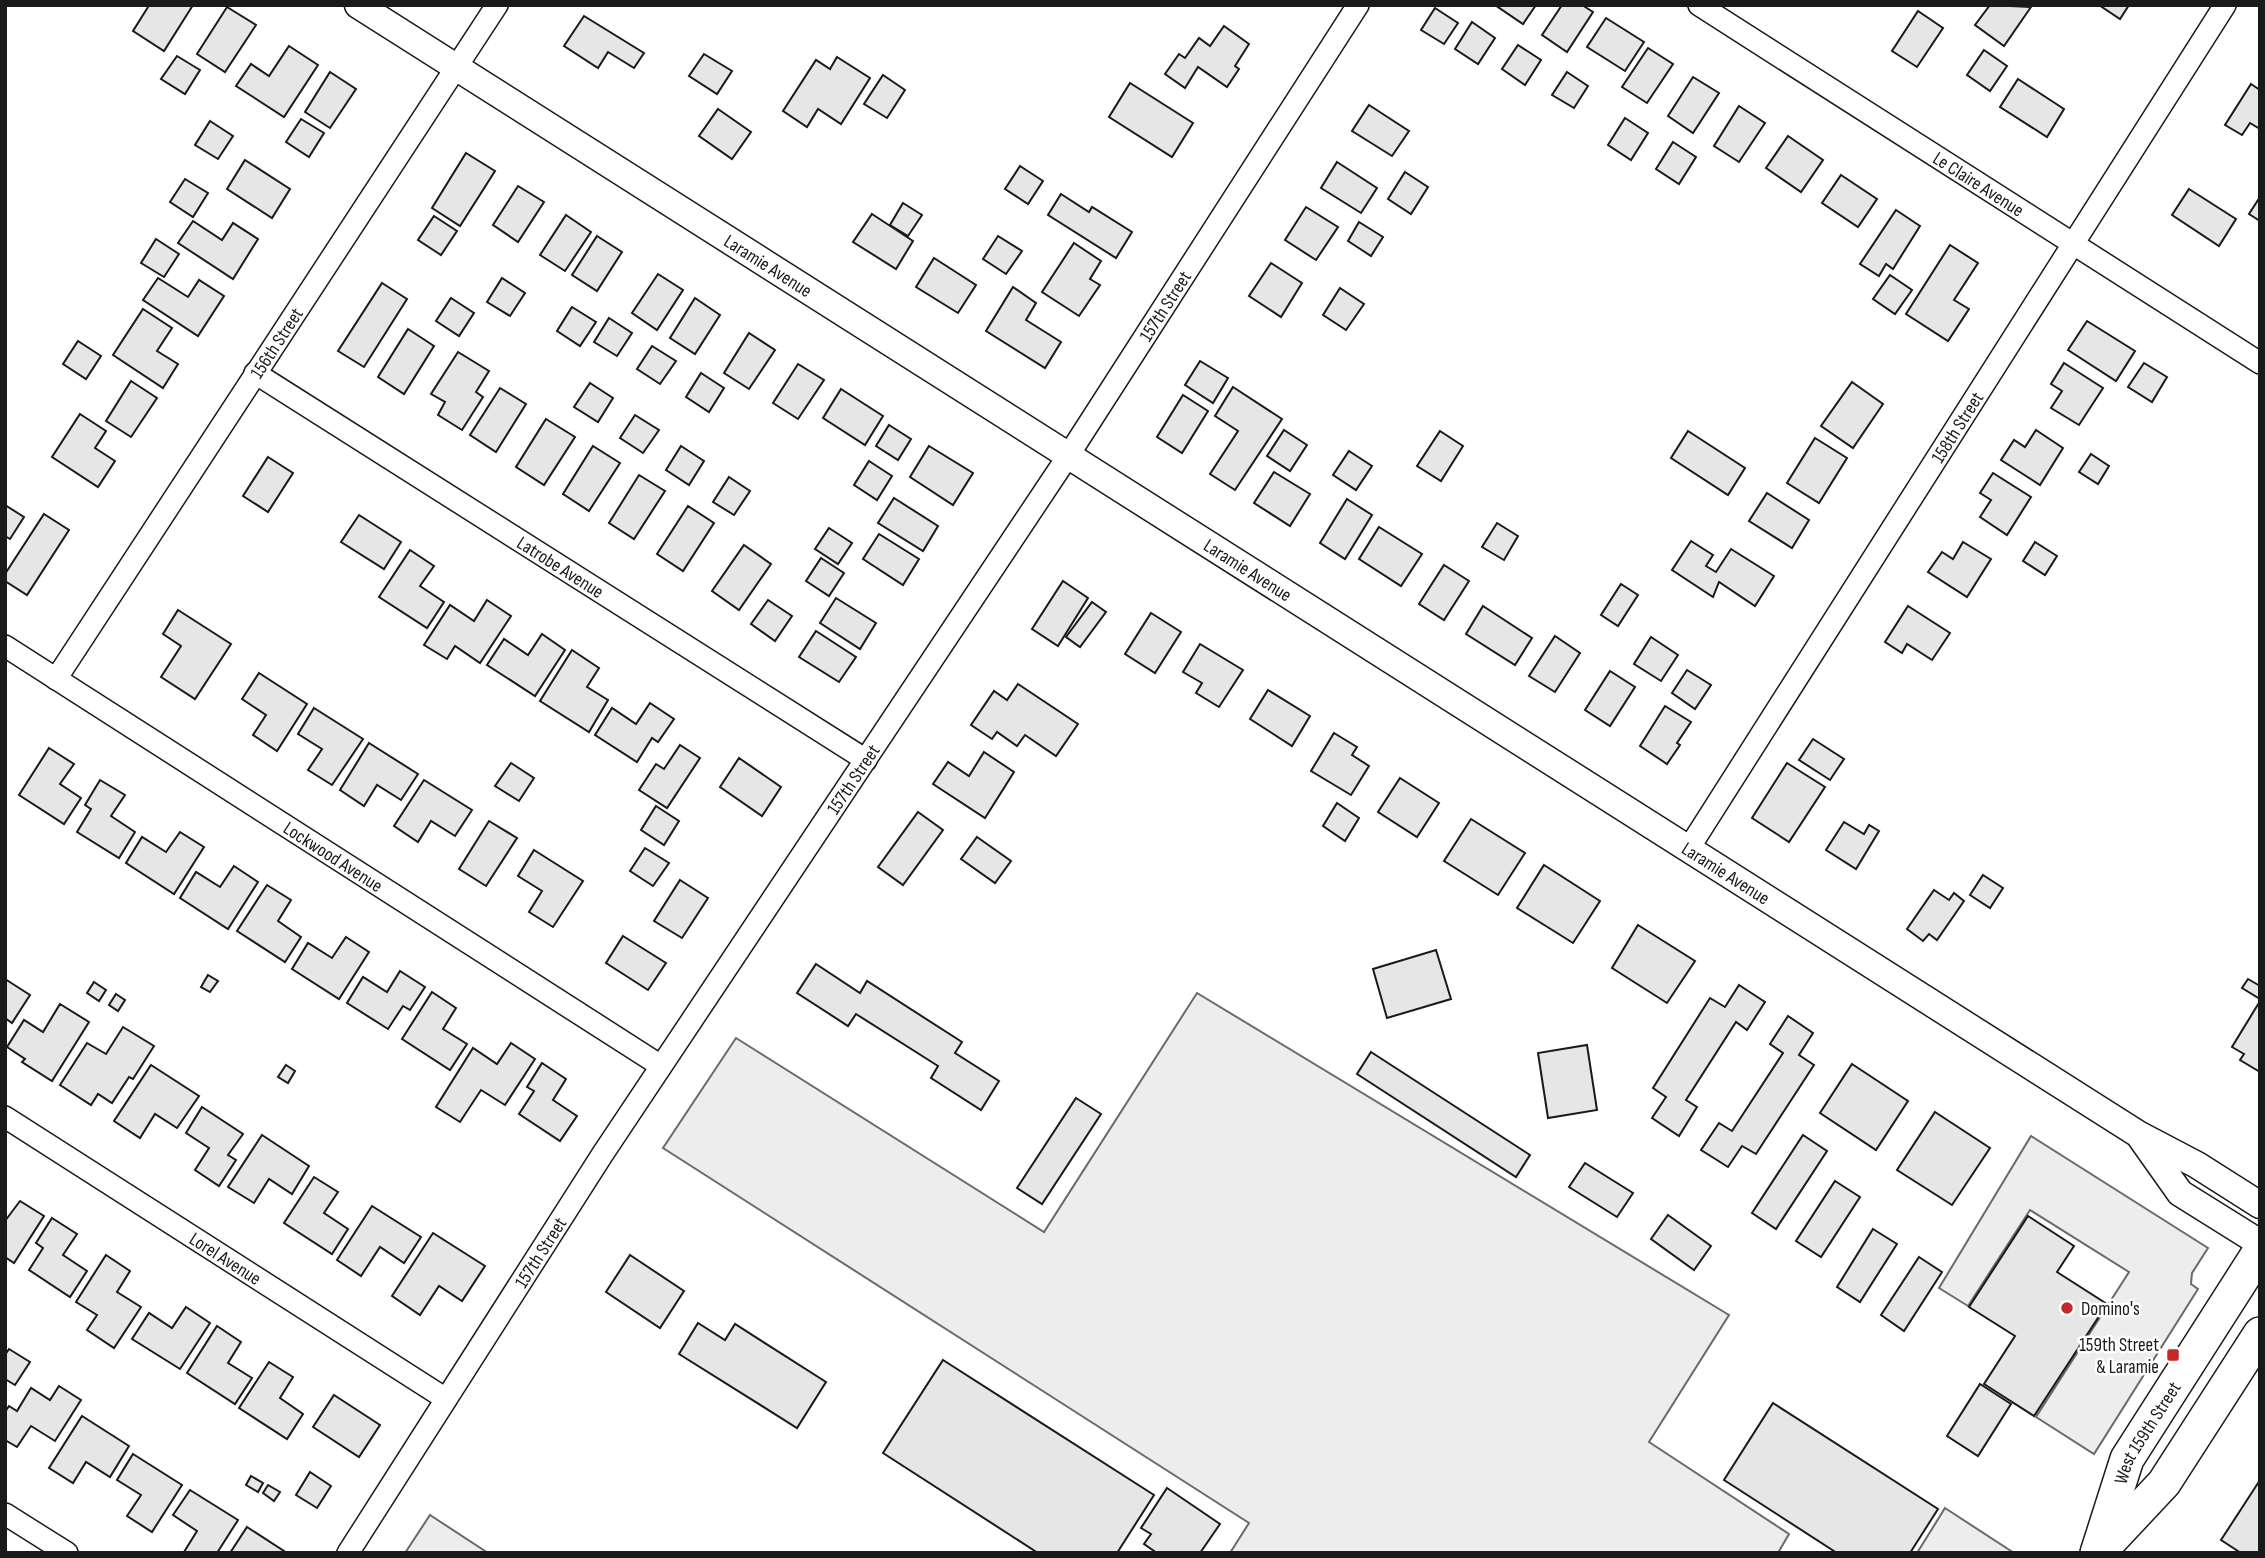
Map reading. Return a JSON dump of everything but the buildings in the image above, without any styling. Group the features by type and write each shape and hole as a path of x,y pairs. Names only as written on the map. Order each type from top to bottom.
{"main road":[{"name":"West 159th Street","path":"2098,1553 2127,1459 2260,1251"},
{"name":"West 159th Street","path":"2098,1553 2164,1483 2260,1334"}],"street":[{"name":"Laramie Avenue","path":"358,5 2138,1134 2197,1165 2260,1205"},
{"name":"156th Street","path":"56,679 497,5"},
{"name":"157th Street","path":"348,1553 662,1066 1068,456 1358,5"},
{"name":"Le Claire Avenue","path":"1699,5 2260,363"},
{"name":"158th Street","path":"1689,848 2225,5"},
{"name":"Latrobe Avenue","path":"255,373 866,760"},
{"name":"Lockwood Avenue","path":"5,646 662,1066"},
{"name":"Lorel Avenue","path":"5,1117 446,1399"},
{"name":"Laramie Avenue","path":"2138,1134 2180,1193 2260,1243"},
{"path":"5,1514 67,1553"}],"shaded area":[{"path":"1197,993 1729,1315 1649,1442 1789,1534 1778,1553 1230,1553 1249,1523 663,1148 736,1038 1044,1232"},
{"path":"2031,1136 2208,1248 2192,1273 2191,1284 2198,1289 2094,1454 2036,1417 2129,1272 2030,1210 1968,1306 1939,1288"},
{"path":"1945,1508 2014,1553 1917,1553"},
{"path":"430,1515 488,1553 405,1553"}],"place":[{"name":"Domino's","path":"2067,1308"},
{"name":"159th Street & Laramie","path":"2173,1355"}]}
